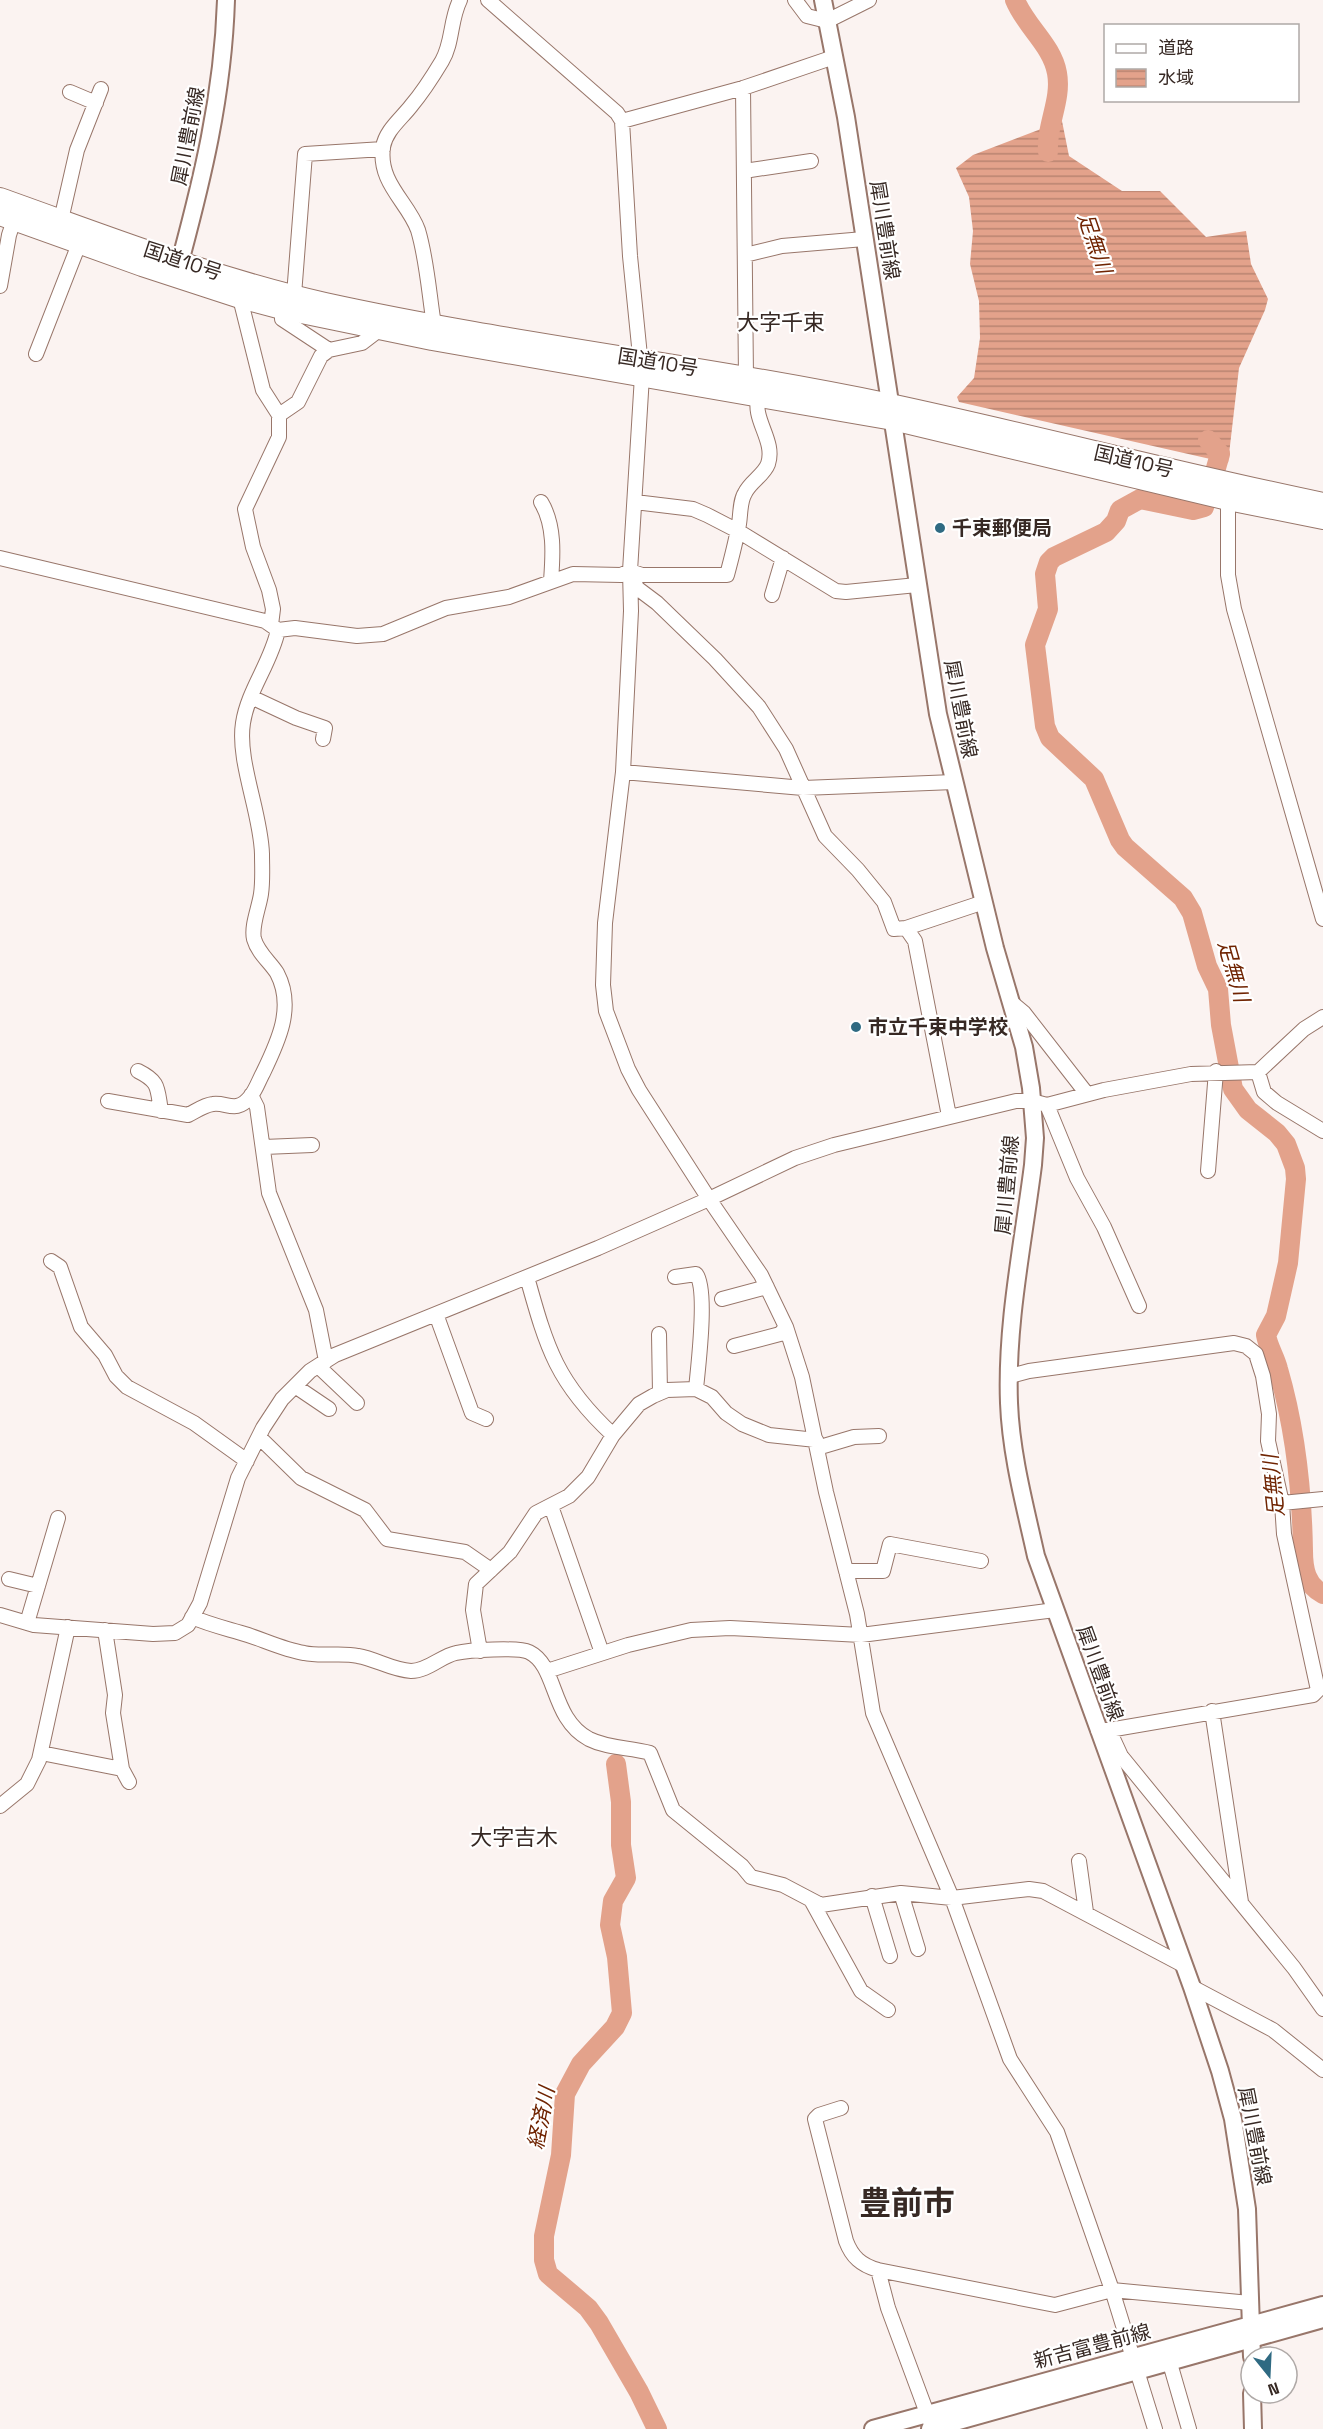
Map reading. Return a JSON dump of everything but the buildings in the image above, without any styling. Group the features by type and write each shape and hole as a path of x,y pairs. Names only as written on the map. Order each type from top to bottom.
{"highway":[{"name":"国道10号","path":"0,198 61,220 178,269 240,298 288,302 434,325 641,368 759,396 892,412 1323,503"},
{"name":"国道10号","path":"7,218 79,244 178,269 379,330 641,368 746,377 892,412 1228,500 1323,519"}],"main road":[{"name":"犀川豊前線","path":"178,269 195,207 217,109 225,40 226,0"},
{"name":"犀川豊前線","path":"823,0 892,412 938,714 984,902 1040,1103 1012,1330 1009,1403 1021,1492 1036,1556 1055,1611 1103,1730 1220,2071 1235,2130 1247,2209 1252,2345"},
{"name":"新吉富豊前線","path":"873,2429 930,2424 1252,2331 1323,2305"},
{"name":"新吉富豊前線","path":"1252,2331 1323,2319"},
{"path":"1252,2405 1253,2429"}],"street":[{"path":"434,325 428,279 417,228 387,177 383,149 386,135 412,105 450,45 454,16 460,0"},
{"path":"488,0 617,113 622,121 630,256 641,368 630,571 631,611 623,772 605,923 603,1000 611,1026 634,1080 709,1199 761,1275 786,1327 802,1377 861,1635 873,1713 952,1898 1010,2059 1057,2132 1112,2290 1155,2429"},
{"path":"795,0 807,16 827,21 869,0"},
{"path":"622,121 743,88 834,57"},
{"path":"0,558 265,621 274,628 295,628 357,636 383,634 446,608 509,597 573,574 621,575 630,571 642,575 727,575 744,494 768,465 768,440 756,404 759,396 746,377 743,88"},
{"path":"61,220 77,150 101,89"},
{"path":"70,92 96,103"},
{"path":"329,350 282,319 288,302 305,154 383,149"},
{"path":"744,171 811,160"},
{"path":"0,286 9,235 7,218"},
{"path":"745,255 782,246 864,239"},
{"path":"36,354 79,244"},
{"path":"108,1101 189,1115 216,1103 227,1107 238,1105 251,1095 281,1033 285,1014 284,992 276,973 262,955 254,939 261,892 262,851 258,816 243,744 242,724 253,688 274,648 273,609 269,590 253,547 245,509 279,437 279,415 262,390 240,298"},
{"path":"279,415 298,402 321,356 329,350 362,343 379,330"},
{"path":"1228,500 1228,575 1234,609 1323,919"},
{"path":"541,502 546,511 553,548 551,581"},
{"path":"635,502 693,509 738,531 836,591 917,585"},
{"path":"772,595 783,558"},
{"path":"630,571 637,588 657,603 715,659 759,707 786,750 825,836 858,870 884,902 894,929 906,928 984,902"},
{"path":"251,697 296,718 325,728 323,739"},
{"path":"623,772 803,788 954,782"},
{"path":"906,928 915,941 949,1116"},
{"path":"1012,1003 1024,1013 1087,1094"},
{"path":"0,1615 27,1623 153,1634 174,1632 188,1624 200,1603 238,1478 259,1437 282,1399 322,1363 709,1199 795,1158 834,1145 1016,1101 1040,1103 1216,1071 1258,1072 1304,1029 1323,1017"},
{"path":"138,1071 152,1078 156,1083 161,1111"},
{"path":"1208,1171 1216,1071"},
{"path":"1258,1072 1264,1092 1277,1103 1323,1131"},
{"path":"251,1095 257,1107 269,1194 316,1311 322,1363 357,1403"},
{"path":"1040,1103 1104,1227 1139,1306"},
{"path":"264,1147 312,1145"},
{"path":"51,1261 60,1267 81,1327 105,1355 116,1376 127,1387 194,1423 247,1461"},
{"path":"675,1277 696,1274 700,1279 702,1308 696,1389"},
{"path":"527,1277 544,1338 563,1378 580,1402 613,1435"},
{"path":"722,1299 767,1287"},
{"path":"436,1314 472,1413 486,1419"},
{"path":"734,1346 780,1334 786,1327"},
{"path":"659,1334 660,1393"},
{"path":"1010,1376 1029,1371 1227,1343 1246,1347 1258,1358 1269,1414 1268,1441 1282,1503 1284,1534 1320,1690 1313,1695 1103,1730 1121,1756 1294,1968 1323,2009"},
{"path":"295,1386 329,1409"},
{"path":"480,1651 473,1610 476,1584 510,1552 536,1514 569,1496 588,1477 613,1435 639,1404 667,1390 696,1389 712,1397 726,1413 742,1424 769,1435 816,1444 854,1437 879,1436"},
{"path":"259,1437 301,1478 365,1510 387,1539 465,1552 491,1570"},
{"path":"1282,1503 1323,1499"},
{"path":"551,1506 602,1653"},
{"path":"27,1623 58,1518"},
{"path":"846,1571 883,1571 890,1544 981,1562"},
{"path":"9,1579 38,1586"},
{"path":"547,1671 602,1653 691,1630 730,1628 861,1635 1055,1611"},
{"path":"192,1617 210,1625 304,1653 358,1656 387,1666 412,1671 428,1667 456,1653 505,1649 529,1652 545,1667 560,1707 570,1724 588,1738 610,1748 638,1749 650,1754 673,1810 742,1866 751,1877 783,1886 821,1905 901,1893 952,1898 1043,1891 1183,1965"},
{"path":"0,1806 27,1784 41,1752 68,1627"},
{"path":"105,1630 115,1695 113,1713 122,1769 129,1782"},
{"path":"1212,1711 1241,1902"},
{"path":"41,1752 122,1769"},
{"path":"1079,1861 1086,1912"},
{"path":"901,1893 918,1949"},
{"path":"872,1896 890,1956"},
{"path":"811,1900 861,1991 888,2010"},
{"path":"1192,1987 1273,2030 1323,2070"},
{"path":"841,2108 817,2116 817,2131 849,2249 861,2263 878,2270 1055,2305 1112,2290 1250,2303"},
{"path":"878,2270 888,2308 930,2424"},
{"path":"1168,2355 1189,2429"}],"water":[{"path":"1062,121 1069,156 1122,191 1160,191 1206,237 1246,231 1251,264 1268,299 1239,368 1228,463 959,402 957,397 974,378 980,338 979,301 970,264 973,231 969,197 956,168 973,155"}],"waterway":[{"name":"足無川","path":"1015,0 1050,54 1057,73 1057,93 1049,132 1048,152"},
{"name":"足無川","path":"1208,440 1220,454 1216,468"},
{"name":"足無川","path":"1205,504 1204,507 1193,510 1140,499 1120,510 1116,521 1106,532 1054,557 1049,562 1045,574 1048,609 1035,645 1045,726 1050,738 1094,779 1125,847 1183,898 1192,913 1207,966 1218,989 1221,1025 1233,1089 1248,1110 1277,1133 1286,1144 1295,1168 1296,1179 1288,1263 1276,1316 1266,1335 1284,1391 1293,1436 1299,1482 1305,1570 1309,1581 1323,1594"},
{"name":"経済川","path":"616,1764 621,1802 621,1845 626,1878 613,1901 610,1925 617,1957 622,2013 615,2027 581,2064 565,2094 561,2155 544,2236 544,2260 548,2274 588,2308 599,2323 639,2392 657,2429"}],"place":[{"name":"千束郵便局","path":"940,528"},
{"name":"市立千束中学校","path":"856,1027"}],"district":[{"name":"大字千束","path":"781,322"},
{"name":"大字吉木","path":"514,1837"},
{"name":"豊前市","path":"907,2203"}]}
